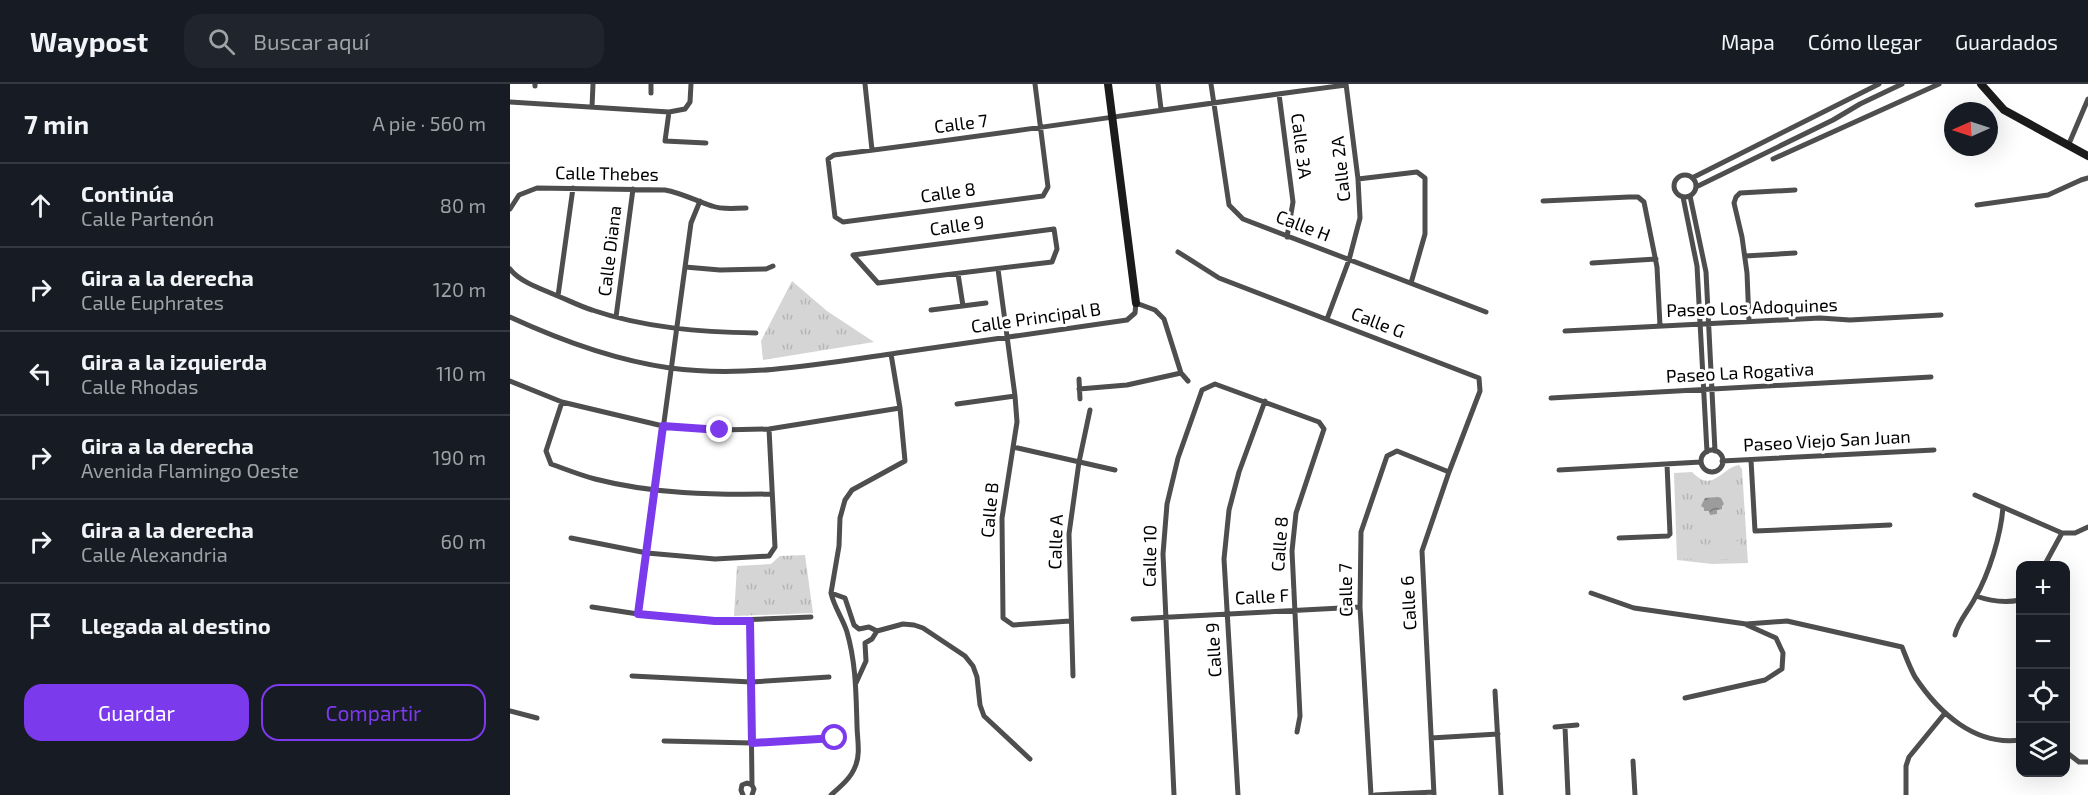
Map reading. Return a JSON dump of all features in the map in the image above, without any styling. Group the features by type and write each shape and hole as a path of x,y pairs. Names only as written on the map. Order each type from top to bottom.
{"street":[{"path":"592,107 593,84"},
{"path":"651,84 651,93"},
{"path":"510,102 669,112 685,110 690,102 692,84"},
{"path":"858,84 865,84 872,150"},
{"path":"1035,84 1041,129"},
{"path":"1108,84 1136,303 1155,310 1164,319 1181,373 1188,381"},
{"path":"1158,84 1161,110"},
{"name":"Calle H","path":"1211,84 1229,205 1243,219 1486,312"},
{"path":"1690,196 1683,197 1677,194 1674,183 1682,176 1692,178 1879,84"},
{"path":"1701,462 1707,452 1715,451 1704,256 1690,196 1696,187 1902,84"},
{"path":"1773,159 1940,84"},
{"path":"1981,84 2004,110 2088,156"},
{"name":"Calle 7","path":"830,173 828,159 834,155 1041,129 1346,85"},
{"name":"Calle 2A","path":"1327,319 1349,260 1360,218 1358,179 1346,85"},
{"name":"Calle 3A","path":"1279,94 1293,202 1287,237"},
{"path":"2068,146 2088,99"},
{"path":"669,112 665,141 706,143"},
{"name":"Calle 8","path":"830,173 835,217 843,222 1043,196 1048,187 1041,129"},
{"path":"1358,179 1417,172 1425,178 1425,234 1411,283"},
{"path":"1692,178 1696,187"},
{"path":"1977,205 2048,195 2088,178"},
{"name":"Calle Thebes","path":"510,209 519,195 537,188 678,192 722,209 746,208"},
{"path":"558,296 573,188"},
{"name":"Calle Diana","path":"616,317 633,189"},
{"path":"1749,321 1745,256 1734,203 1736,197 1740,193 1795,190"},
{"path":"1542,201 1638,197 1644,202 1656,259 1660,326"},
{"path":"1683,197 1697,266 1707,452"},
{"path":"638,614 691,223 700,201"},
{"name":"Calle 9","path":"1054,229 1057,249 1052,262 958,274 878,283 853,255 1054,229"},
{"name":"Calle G","path":"1178,252 1219,278 1479,378 1480,391 1449,472"},
{"path":"1745,256 1795,253"},
{"path":"1592,263 1656,259"},
{"path":"685,267 743,270 766,269 773,266"},
{"path":"510,269 538,288 592,310 616,317 676,329 756,333"},
{"path":"998,269 1008,337"},
{"path":"958,274 963,306"},
{"path":"931,310 986,303"},
{"name":"Calle Principal B","path":"510,317 556,338 620,359 700,371 778,370 1127,320 1135,313 1136,303"},
{"name":"Paseo Los Adoquines","path":"1565,331 1749,321 1820,318 1850,320 1941,315"},
{"name":"Calle B","path":"1008,337 1017,422 1002,518 1003,618 1013,625 1070,621"},
{"path":"831,795 844,783 855,767 859,751 856,683 847,630 832,601 831,593 839,546 840,518 845,500 852,490 905,461 900,408 891,354"},
{"path":"1079,389 1127,385 1181,373"},
{"name":"Paseo La Rogativa","path":"1551,398 1931,377"},
{"path":"1079,379 1080,399"},
{"path":"510,381 562,402 663,426 720,430 770,429 900,408"},
{"name":"Calle 10","path":"1174,795 1162,554 1167,504 1178,458 1202,390 1215,384 1265,401"},
{"path":"957,404 1016,396"},
{"name":"Calle 8","path":"1265,401 1319,422 1324,429 1296,513 1292,551 1300,716 1297,732"},
{"name":"Calle 9","path":"1238,795 1224,559 1229,510 1239,472 1265,401"},
{"path":"562,402 546,451 551,464 596,479 656,490 717,495 772,494"},
{"name":"Calle A","path":"1073,676 1069,534 1078,462 1090,410"},
{"path":"571,538 647,553 715,559 769,556 776,546 770,429"},
{"path":"1013,447 1115,470"},
{"name":"Paseo Viejo San Juan","path":"1722,461 1934,450"},
{"name":"Calle 7","path":"1373,795 1360,607 1360,532 1387,456 1397,451 1449,472"},
{"name":"Paseo Viejo San Juan","path":"1559,470 1701,462 1705,470 1712,472 1719,470 1722,461 1721,456 1715,451"},
{"path":"1751,460 1755,531 1890,525"},
{"path":"1619,538 1668,536 1670,534 1667,464"},
{"name":"Calle 6","path":"1434,793 1422,551 1449,472"},
{"path":"1975,495 2062,533 2075,533 2088,527"},
{"path":"1954,635 1977,596 1987,571 2002,520 2003,507"},
{"path":"2047,561 2062,533"},
{"path":"831,593 845,598 854,626 869,627 877,631 903,624 914,625 923,628 964,656 973,666 977,677 980,705 984,716 1030,759"},
{"path":"1591,593 1634,608 1746,624 1788,621 1902,647 1915,676 1945,713 1960,726 1985,738 2016,740"},
{"path":"1977,596 1986,599 2016,601"},
{"path":"592,607 715,621 811,617"},
{"name":"Calle F","path":"1133,619 1360,607"},
{"path":"750,621 752,785 754,789 752,795"},
{"path":"1685,698 1766,680 1782,669 1782,653 1776,638 1746,624"},
{"path":"856,683 866,661 865,644 877,631"},
{"path":"632,676 751,682 829,676"},
{"path":"1495,691 1501,795"},
{"path":"510,711 537,718"},
{"path":"1906,795 1906,766 1909,757 1945,713"},
{"path":"1555,727 1577,726"},
{"path":"1564,727 1568,795"},
{"path":"1431,738 1498,734"},
{"path":"664,741 752,743 835,738"},
{"path":"2070,755 2079,762 2088,762"},
{"path":"1633,761 1635,795"},
{"path":"743,795 742,786 747,783 752,785"},
{"path":"1373,795 1434,793"}],"green space":[{"path":"792,281 827,311 874,342 763,360 761,341"},
{"path":"1739,465 1742,469 1748,563 1712,564 1677,560 1674,473 1692,472 1706,481 1717,478"},
{"path":"1729,493 1730,498 1733,498 1734,507 1731,508 1731,514 1720,515 1720,518 1695,518 1691,502 1694,501 1694,495"},
{"path":"1735,520 1736,536 1699,539 1698,523"},
{"path":"1739,541 1740,558 1710,560 1709,543"},
{"path":"1703,544 1704,558 1680,559 1680,546"},
{"path":"805,555 813,613 734,616 737,566 771,564 780,556"}],"water":[{"path":"1718,497 1724,504 1722,509 1717,510 1717,514 1710,515 1709,511 1704,511 1701,506 1705,498"}],"route":[{"path":"720,430 663,426 638,614 715,621 750,621 752,743 835,738"}]}
